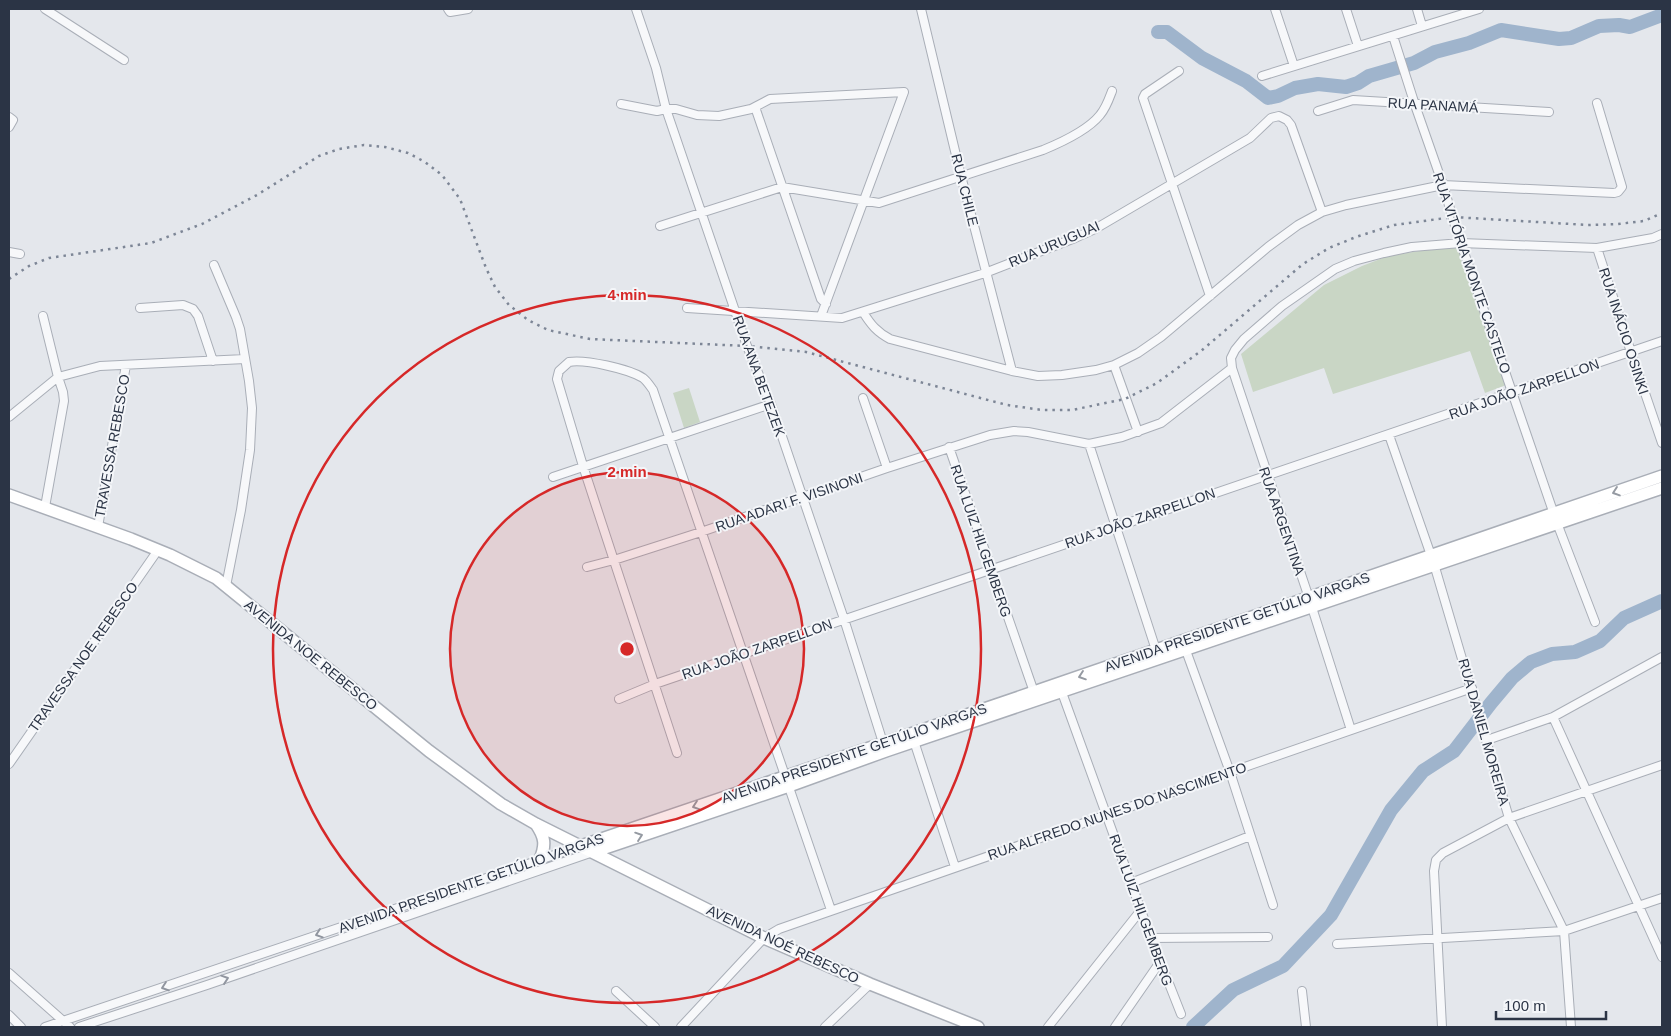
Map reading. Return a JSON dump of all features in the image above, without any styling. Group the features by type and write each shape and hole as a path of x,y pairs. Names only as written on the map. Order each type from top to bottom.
{"main road":[{"name":"AVENIDA PRESIDENTE GETÚLIO VARGAS","path":"593,852 787,781 1555,518 1662,476"},
{"name":"AVENIDA PRESIDENTE GETÚLIO VARGAS","path":"1555,518 1662,488"},
{"name":"AVENIDA NOE REBESCO","path":"9,495 158,550 203,571 226,586 429,751 501,804 536,824 593,852"},
{"name":"AVENIDA PRESIDENTE GETÚLIO VARGAS","path":"1060,688 1156,650 1184,645"},
{"name":"AVENIDA PRESIDENTE GETÚLIO VARGAS","path":"581,846 787,781"},
{"path":"536,824 544,838 544,850 540,859"},
{"name":"AVENIDA NOÉ REBESCO","path":"593,852 764,938 974,1027"}],"street":[{"path":"45,9 124,60"},
{"path":"448,9 450,12 468,9"},
{"name":"RUA ANA BETEZEK","path":"636,9 656,68 666,109 747,346 803,497 885,747"},
{"name":"RUA CHILE","path":"922,9 985,273 1012,371"},
{"path":"1275,9 1294,66"},
{"path":"1346,9 1358,46"},
{"path":"1417,9 1422,26"},
{"path":"1262,76 1478,9"},
{"name":"RUA VITÓRIA MONTE CASTELO","path":"1393,36 1555,518 1595,622"},
{"path":"1179,71 1145,94 1143,98 1170,184 1210,296"},
{"path":"660,226 782,187 879,203 1043,150 1070,138 1099,117 1107,105 1112,91"},
{"path":"621,104 657,111 676,109 697,115 719,116 740,113 770,99 904,92 821,316"},
{"name":"RUA PANAMÁ","path":"1318,111 1353,100 1549,112"},
{"path":"864,312 872,327 890,339 1012,371 1038,376 1062,375 1114,365 1138,353 1161,337 1268,247 1298,225 1322,212 1346,205 1443,185 1618,192 1622,187 1597,103"},
{"path":"755,107 821,299 826,304"},
{"name":"RUA URUGUAI","path":"687,308 842,318 985,273 1088,232 1250,138 1270,118 1279,116 1287,120 1291,125 1322,212"},
{"path":"1156,650 1089,444 1138,432 1161,423 1232,368 1231,358 1244,339 1282,306 1335,270 1354,261 1412,247 1461,243 1597,248 1654,238 1662,234"},
{"name":"RUA INÁCIO OSINKI","path":"1597,248 1662,442"},
{"path":"9,252 20,254"},
{"path":"214,265 236,317 245,359 252,408 250,450 241,510 226,586"},
{"path":"140,308 184,305 193,309 198,316 213,361"},
{"path":"43,316 64,401 44,507"},
{"name":"RUA JOÃO ZARPELLON","path":"619,699 655,684 844,619 1662,341"},
{"path":"9,417 58,377 100,366 245,359"},
{"path":"677,753 583,466 557,379 559,372 569,362 585,361 633,373 644,379 653,390 830,910"},
{"name":"TRAVESSA REBESCO","path":"98,527 126,365"},
{"path":"1114,365 1138,432"},
{"name":"RUA ARGENTINA","path":"1232,368 1351,730"},
{"path":"863,398 887,468"},
{"path":"553,477 770,404"},
{"name":"RUA ADARI F. VISINONI","path":"587,567 701,532 948,447 990,435 1014,431 1028,432 1089,444"},
{"name":"RUA DANIEL MOREIRA","path":"1389,435 1433,560 1509,818 1564,931 1571,1027"},
{"name":"RUA LUIZ HILGEMBERG","path":"948,447 1036,696"},
{"name":"TRAVESSA NOE REBESCO","path":"9,764 158,550"},
{"path":"1184,645 1230,772 1274,906"},
{"path":"1487,740 1553,716 1662,657"},
{"name":"RUA LUIZ HILGEMBERG","path":"1060,688 1151,938 1181,1014"},
{"name":"RUA ALFREDO NUNES DO NASCIMENTO","path":"682,1027 764,938 779,929 1472,688"},
{"path":"1553,716 1662,957"},
{"path":"912,738 955,867"},
{"path":"1442,1027 1434,871 1436,860 1443,853 1509,818 1662,765"},
{"path":"1131,882 1250,836"},
{"name":"AVENIDA PRESIDENTE GETÚLIO VARGAS","path":"45,1027 581,846"},
{"name":"AVENIDA PRESIDENTE GETÚLIO VARGAS","path":"79,1027 208,985 593,852"},
{"path":"434,895 438,905"},
{"path":"1337,944 1564,931 1662,898"},
{"path":"1048,1027 1141,910"},
{"path":"1151,938 1268,936"},
{"path":"1115,1027 1160,962"},
{"path":"9,973 70,1027"},
{"path":"825,1027 870,984"},
{"path":"616,991 655,1027"},
{"path":"1302,991 1306,1027"},
{"path":"9,1015 21,1027"}],"green space":[{"path":"1457,245 1506,385 1485,393 1470,351 1333,394 1324,368 1253,392 1241,354 1324,285 1362,266 1388,256"},
{"path":"689,388 700,422 684,428 673,393"}],"waterway":[{"path":"1158,32 1167,32 1202,58 1246,81 1268,98 1278,96 1295,88 1318,84 1346,87 1358,83 1369,76 1414,63 1435,52 1469,43 1501,30 1559,39 1571,38 1599,26 1619,25 1630,27 1662,15"},
{"path":"1193,1027 1233,990 1283,966 1331,915 1391,810 1423,771 1454,751 1512,678 1531,662 1552,654 1575,652 1600,641 1624,618 1662,601"}],"railway":[{"path":"9,279 29,266 49,258 151,243 202,224 257,195 319,156 339,149 364,145 385,147 408,153 425,162 442,175 460,199 495,287 509,305 528,320 548,330 590,339 747,346 806,352 1007,405 1042,410 1072,410 1125,399 1157,383 1201,351 1303,264 1329,248 1356,237 1394,225 1453,217 1588,225 1644,221 1662,213"}]}
